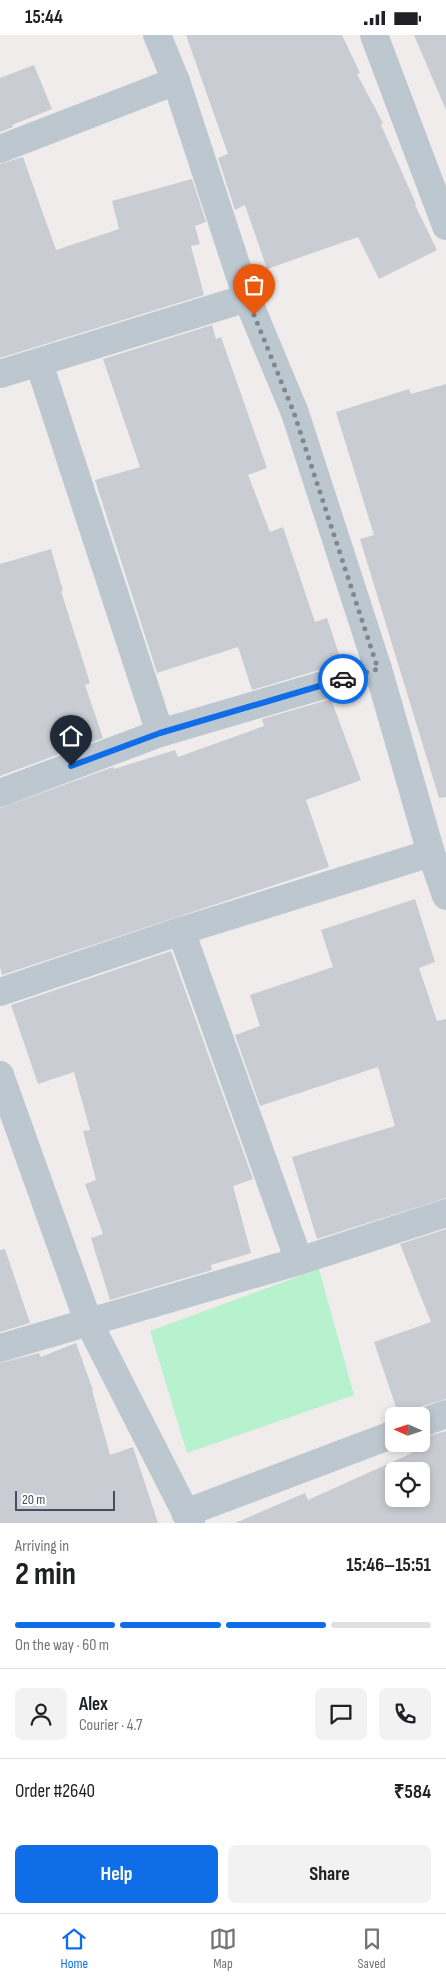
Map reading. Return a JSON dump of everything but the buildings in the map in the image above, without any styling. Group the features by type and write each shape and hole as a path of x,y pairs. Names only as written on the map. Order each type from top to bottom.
{"street":[{"path":"157,35 176,81 247,298 294,413 378,669 430,853 446,896"},
{"path":"374,35 446,226"},
{"path":"0,149 176,81"},
{"path":"0,374 247,298"},
{"path":"39,363 160,733"},
{"path":"0,793 160,733 378,669"},
{"path":"0,992 182,931 430,853"},
{"path":"182,931 299,1261"},
{"path":"2,1087 88,1321 188,1518 385,1438"},
{"path":"0,1348 299,1261 446,1213"},
{"path":"430,1420 446,1414"}],"green space":[{"path":"319,1269 354,1395 187,1453 150,1331"}],"way so far":[{"path":"254,315 294,413 378,669 343,679"}],"route":[{"path":"71,766 160,733 343,679"}]}
